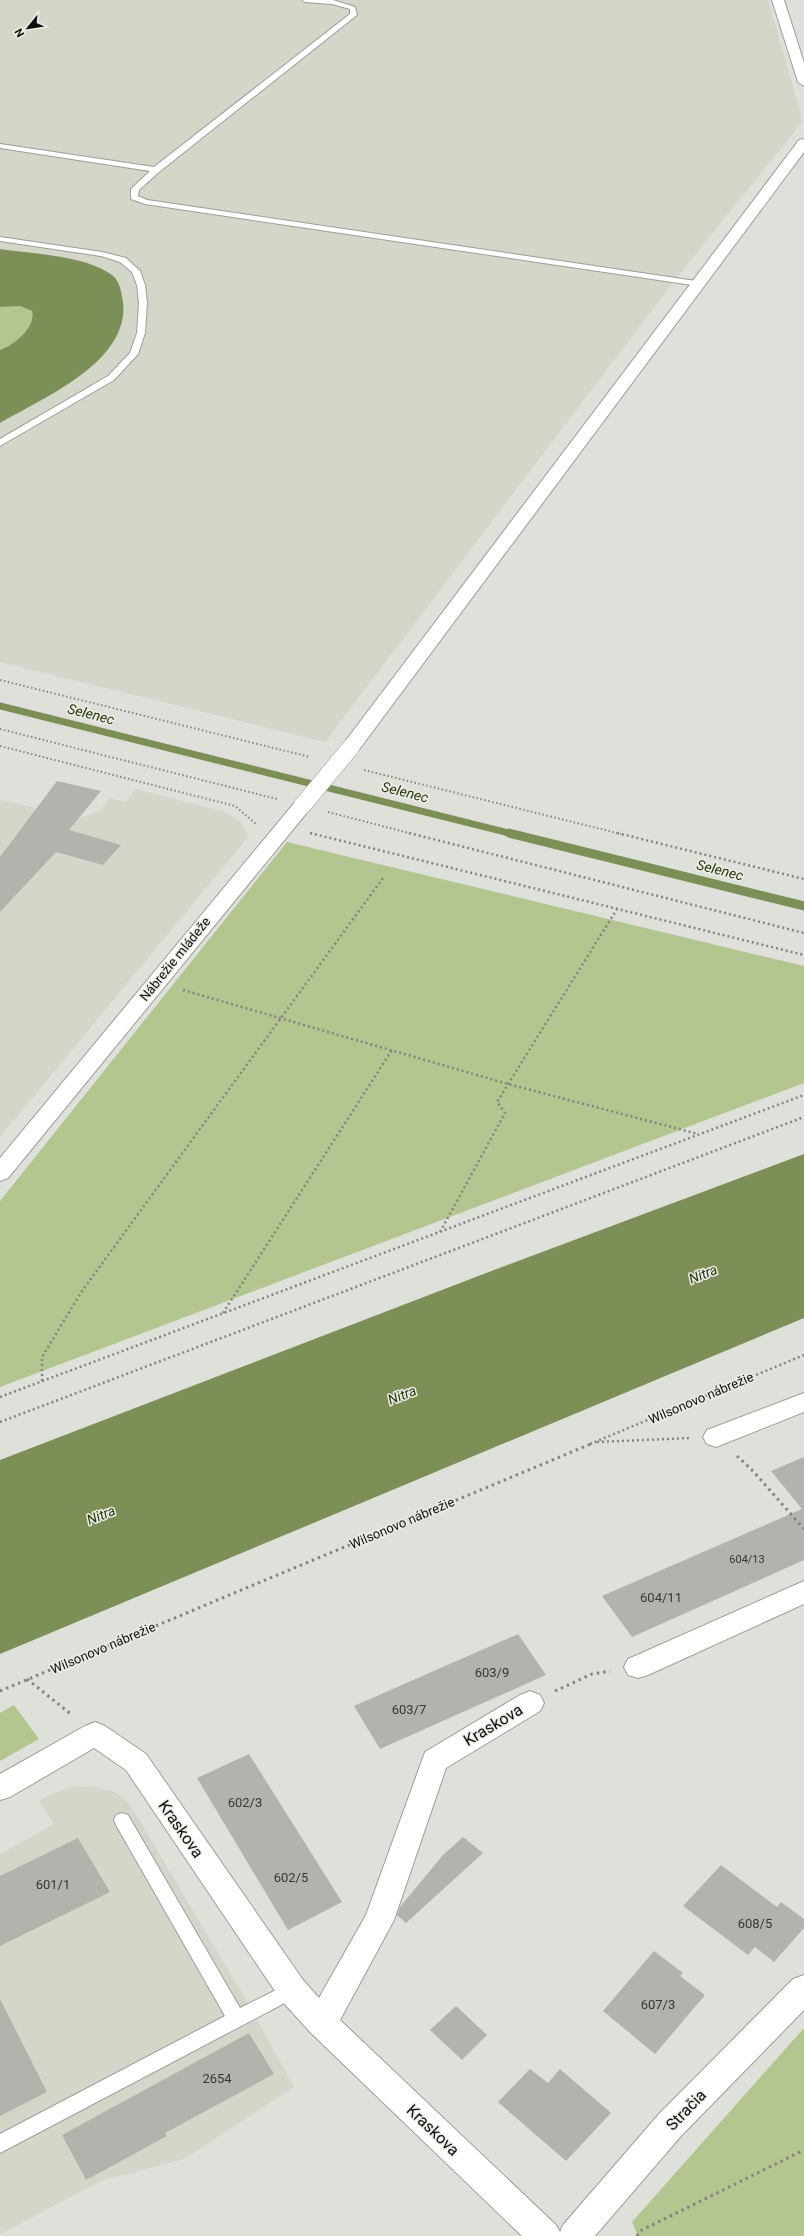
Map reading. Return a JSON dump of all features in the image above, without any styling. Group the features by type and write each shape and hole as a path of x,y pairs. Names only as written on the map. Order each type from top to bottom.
{"street":[{"path":"778,0 804,82"},
{"name":"Nábrežie mládeže","path":"0,1173 351,746 696,284 804,143"},
{"path":"716,1437 804,1402"},
{"path":"638,1667 804,1592"},
{"name":"Kraskova","path":"322,2023 379,1920 435,1760 530,1703"},
{"path":"0,1788 95,1734"},
{"name":"Kraskova","path":"95,1734 136,1762 292,1990 322,2023 545,2236"},
{"name":"Stračia","path":"574,2236 670,2125 804,1990"}],"lane":[{"path":"305,0 333,2 353,8 354,15 156,170 135,189 134,197 145,202 696,284"},
{"path":"0,146 156,170"},
{"path":"0,239 102,254 123,260 136,271 141,285 143,303 139,340 134,354 122,368 111,378 0,443"},
{"path":"122,1820 236,2018"},
{"path":"0,2144 236,2018 292,1990"}],"path":[{"path":"0,680 317,759"},
{"path":"0,729 804,933"},
{"path":"0,746 235,806 274,839 302,831 804,955"},
{"path":"363,770 804,879"},
{"path":"42,1381 42,1357 82,1291 384,878"},
{"path":"440,1232 505,1113 497,1102 617,909"},
{"path":"156,983 508,1084 699,1134"},
{"path":"223,1314 392,1050"},
{"path":"0,1397 804,1095"},
{"path":"0,1422 804,1117"},
{"name":"Wilsonovo nábrežie","path":"0,1691 804,1355"},
{"path":"530,1703 592,1674 638,1667"},
{"path":"27,1680 95,1734"},
{"path":"637,2236 640,2231 804,2150"}],"shaded area":[{"path":"0,0 768,0 803,121 674,281 325,742 0,662"},
{"path":"20,306 32,311 30,323 27,329 17,340 6,348 0,350 0,307"},
{"path":"136,789 225,812 241,822 248,837 0,1137 0,800 79,818 100,811 110,798 126,802"},
{"path":"287,842 804,966 804,1083 0,1387 0,1201"},
{"path":"14,1705 39,1739 0,1761 0,1713"},
{"path":"91,1786 114,1792 127,1801 134,1811 252,2010 294,2087 184,2159 101,2181 0,2234 0,1854 54,1824 39,1801 53,1793 73,1787"},
{"path":"804,2028 804,2236 638,2236 632,2222"}],"water":[{"path":"0,249 56,256 85,262 98,267 116,279 122,294 123,302 121,323 113,343 98,360 80,376 60,390 0,423 0,350 6,348 23,335 31,323 32,311 20,306 0,307"},
{"name":"Nitra","path":"804,1154 804,1318 0,1654 0,1460 494,1270"}],"building":[{"path":"57,781 101,791 69,830 121,845 103,865 56,852 0,912 0,857"},
{"path":"804,1457 804,1560 632,1637 602,1596 802,1509 771,1471"},
{"path":"518,1634 546,1675 380,1749 354,1706"},
{"path":"249,1754 342,1902 288,1930 197,1778"},
{"path":"463,1837 483,1853 406,1923 397,1915 400,1907 443,1855"},
{"path":"78,1838 110,1892 0,1946 0,1876"},
{"path":"721,1865 777,1907 781,1902 804,1919 804,1928 774,1962 755,1947 748,1955 683,1906"},
{"path":"654,1951 683,1973 680,1976 705,1995 655,2054 603,2011"},
{"path":"0,1999 47,2092 0,2116"},
{"path":"456,2006 487,2035 462,2060 430,2030"},
{"path":"249,2033 274,2074 165,2133 167,2136 86,2180 62,2135"},
{"path":"530,2069 548,2083 560,2069 611,2113 566,2161 498,2102"}],"waterway":[{"name":"Selenec","path":"0,706 513,834"},
{"name":"Selenec","path":"509,833 804,906"}]}
